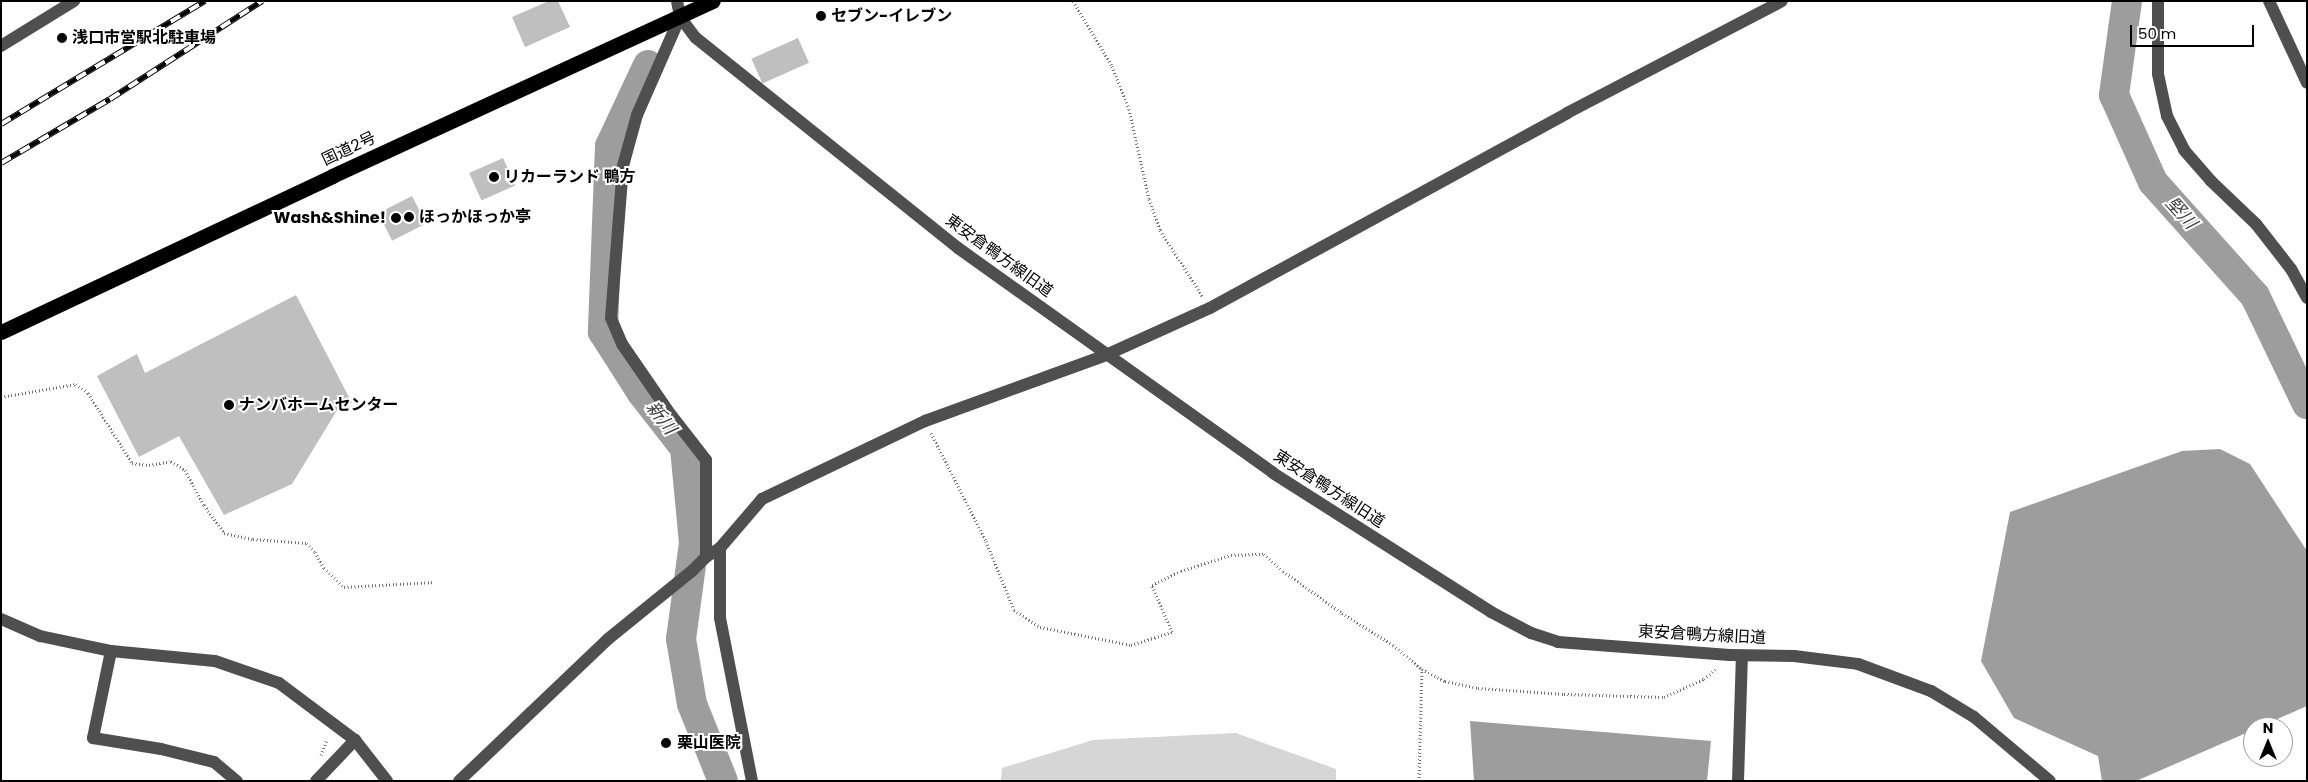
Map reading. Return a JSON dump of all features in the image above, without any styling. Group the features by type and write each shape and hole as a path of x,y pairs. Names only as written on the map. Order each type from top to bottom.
{"highway":[{"name":"国道2号","path":"1,332 332,176 712,1"}],"street":[{"path":"1,46 74,1"},
{"path":"677,1 680,17 637,115 623,166 611,318 622,344 671,415 706,460 706,556"},
{"path":"459,781 608,639 692,571 706,556 720,548 762,499 925,421 1106,355 1210,308 1567,113 1782,1"},
{"path":"2158,1 2158,74 2167,116 2184,150 2211,181 2256,224 2291,268 2307,298"},
{"path":"2269,1 2307,83"},
{"name":"東安倉鴨方線旧道","path":"680,17 696,38 958,248 1274,474 1492,612 1531,633 1558,642 1736,656 1794,656 1858,664 1931,691 1974,717 2050,781"},
{"path":"720,548 720,618 752,781"},
{"path":"1,618 40,636 111,651 215,661 279,683 355,740 387,781"},
{"path":"111,651 93,738 161,749 214,762 237,781"},
{"path":"1736,656 1738,781"},
{"path":"316,781 355,740"}],"path":[{"path":"1073,1 1112,66 1129,108 1149,199 1160,230 1210,308"},
{"path":"1,397 76,384 88,394 132,463 149,465 171,460 185,470 204,506 224,533 253,539 307,543 315,552 324,568 344,587 435,582"},
{"path":"925,421 986,541 1014,610 1040,627 1130,645 1172,632 1152,585 1182,571 1231,555 1264,554 1283,571 1342,613 1393,645 1422,669 1445,681 1478,688 1564,694 1664,697 1704,679 1736,656"},
{"path":"1419,781 1422,669"}],"shaded area":[{"path":"2220,449 2250,464 2307,551 2307,706 2282,717 2243,717 2243,734 2136,781 2102,781 2098,756 2014,718 1981,661 2010,512 2182,451"},
{"path":"1470,721 1711,741 1707,781 1474,781"},
{"path":"1236,733 1336,769 1336,781 1001,781 1002,768 1093,740"}],"building":[{"path":"549,1 558,1 570,27 525,47 512,17"},
{"path":"798,38 809,63 762,83 751,59"},
{"path":"503,158 515,185 481,200 469,173"},
{"path":"412,196 426,224 392,241 378,213"},
{"name":"ナンバホームセンター","path":"296,295 352,403 339,407 292,484 224,515 179,436 139,457 97,376 137,354 145,373"}],"waterway":[{"name":"堅川","path":"2127,1 2114,95 2153,182 2255,296 2307,404"},
{"name":"新川","path":"648,65 610,146 603,332 642,393 685,448 694,543 681,639 692,704 723,781"}],"railway":[{"path":"1,124 205,1"},
{"path":"1,163 110,99 262,1"}],"place":[{"name":"セブン-イレブン","path":"821,16"},
{"name":"浅口市営駅北駐車場","path":"62,38"},
{"name":"リカーランド 鴨方","path":"494,177"},
{"name":"ほっかほっか亭","path":"409,217"},
{"name":"Wash&Shine!","path":"396,218"},
{"name":"ナンバホームセンター","path":"229,405"},
{"name":"栗山医院","path":"666,743"}]}
